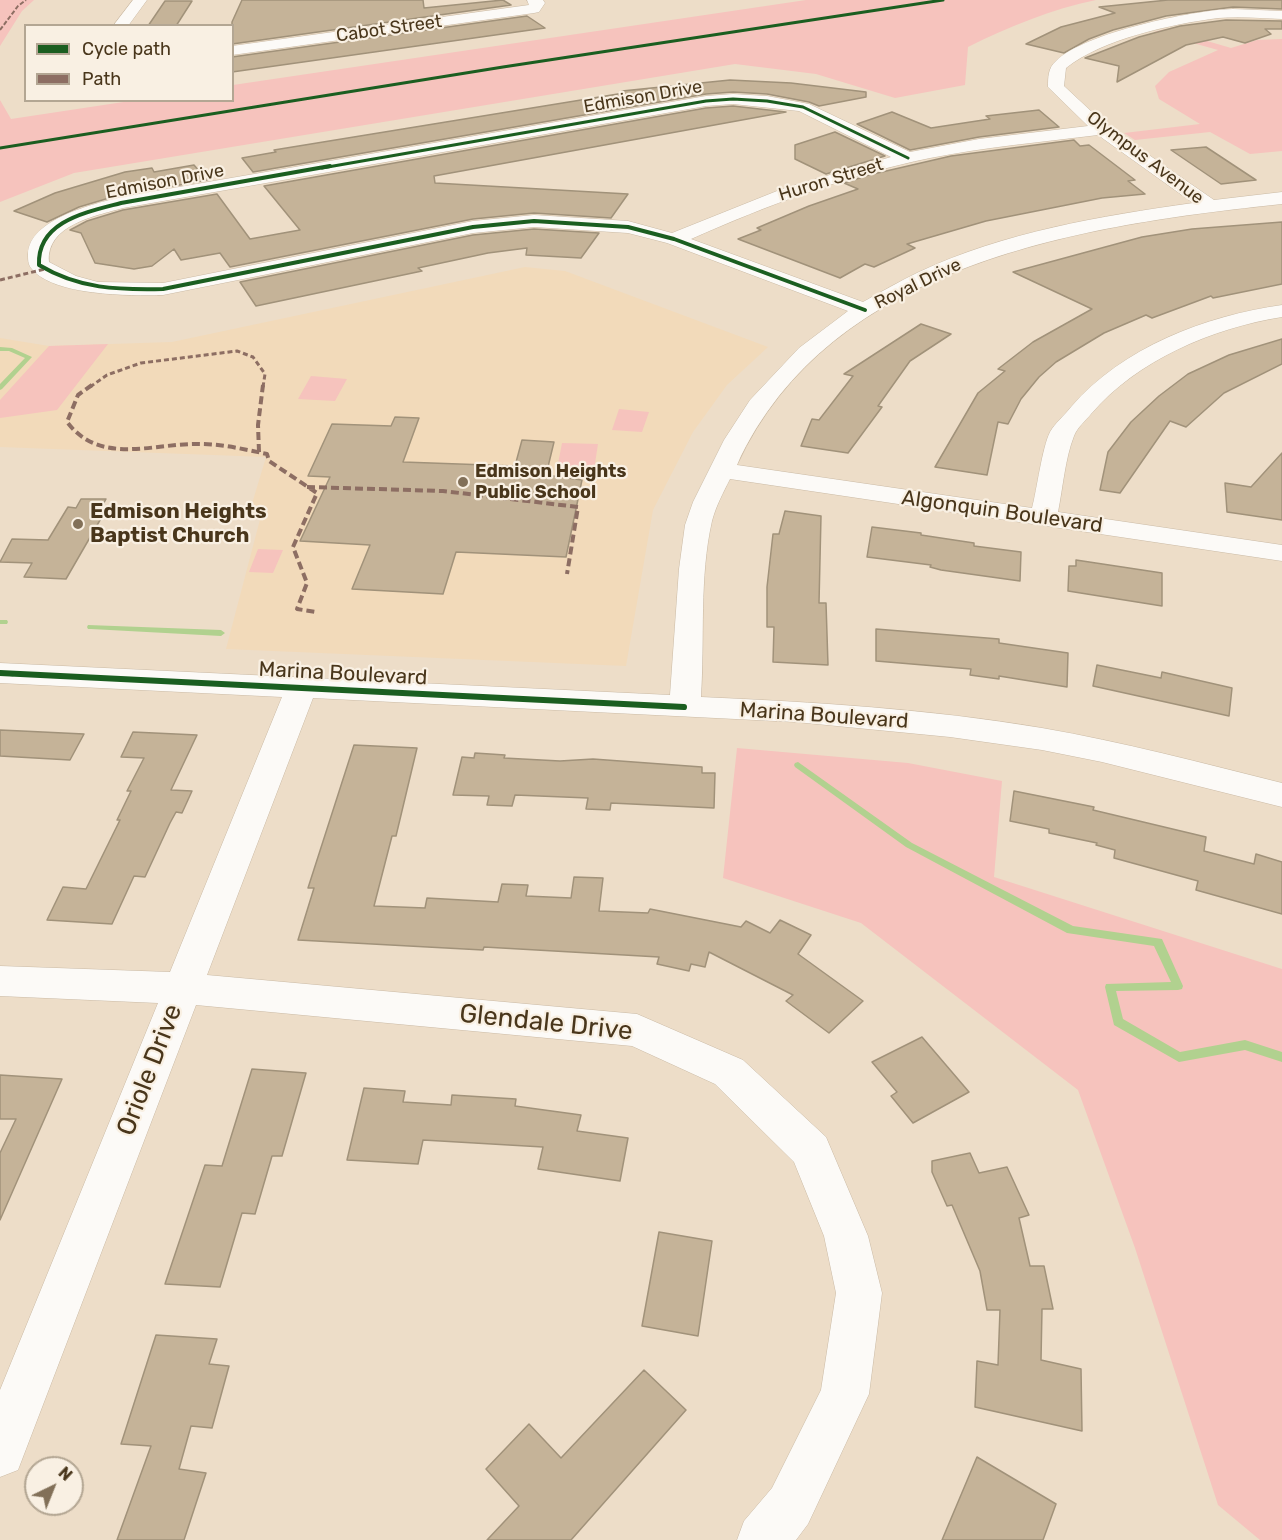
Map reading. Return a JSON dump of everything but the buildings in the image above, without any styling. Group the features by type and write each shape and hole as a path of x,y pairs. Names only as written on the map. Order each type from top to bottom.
{"street":[{"path":"122,24 140,0"},
{"name":"Cabot Street","path":"234,51 534,9 538,3 534,0"},
{"name":"Olympus Avenue","path":"1209,205 1101,130 1056,87 1060,65 1083,49 1177,21 1242,13 1282,15"},
{"name":"Edmison Drive","path":"865,310 675,239 628,228 534,221 474,227 163,289 134,290 79,286 56,277 39,265 39,248 52,230 83,214 121,203 706,101 756,100 803,107 908,158"},
{"name":"Huron Street","path":"675,239 742,209 812,184 908,158 1022,138 1101,130"},
{"name":"Royal Drive","path":"684,707 690,580 700,518 728,455 758,405 796,364 827,336 865,310 930,275 1047,234 1209,205 1282,198"},
{"path":"1043,518 1062,433 1097,392 1146,357 1191,336 1242,317 1282,311"},
{"name":"Algonquin Boulevard","path":"722,470 1282,553"},
{"name":"Marina Boulevard","path":"0,673 903,720 1041,738 1174,766 1282,795"},
{"name":"Oriole Drive","path":"0,1452 302,689"},
{"name":"Glendale Drive","path":"0,981 182,988 637,1030 729,1072 811,1150 846,1236 858,1293 845,1394 790,1506 763,1540"}],"shaded area":[{"path":"0,0 34,0 22,11 0,46"},
{"path":"806,0 1096,0 1030,19 968,47 965,85 895,98 816,74 735,64 74,173 0,202 0,100 11,119 123,102 234,102 234,85"},
{"path":"1166,29 1231,48 1257,40 1282,39 1282,151 1250,154 1210,132 1135,140 1124,133 1200,124 1159,99 1155,86 1169,72 1218,50 1154,32"},
{"name":"Edmison Heights Public School","path":"525,267 565,271 768,347 727,385 693,432 653,510 626,666 226,649 263,508 251,507 266,457 0,447 0,338 49,346 172,342"},
{"path":"108,344 57,410 0,418 0,400 49,346"},
{"path":"311,376 347,379 335,401 298,399"},
{"path":"619,409 649,412 642,432 612,430"},
{"path":"562,443 598,444 594,470 557,469"},
{"path":"258,549 283,550 273,573 249,572"},
{"path":"737,748 908,763 1002,781 994,877 1282,969 1282,1540 1260,1540 1218,1505 1135,1248 1078,1090 861,923 723,878"}],"waterway":[{"path":"0,349 10,349 29,357 0,388"},
{"path":"91,627 221,633"},
{"path":"798,765 909,845 1071,930 1158,942 1178,986 1110,987 1118,1022 1179,1057 1245,1045 1282,1057"}],"marked path":[{"path":"0,30 18,6 26,0"},
{"path":"0,280 45,269"},
{"path":"259,452 258,425 265,374 253,357 237,351 141,363 107,375 78,395 67,422 77,435 90,443 106,448 142,449 202,444 267,454 269,461 317,493 293,547 307,583 297,609 316,612"},
{"path":"307,487 374,487 443,491 512,497 578,507 567,574"}],"cycle path":[{"path":"0,148 503,67 943,0"},
{"path":"865,310 674,239 628,227 534,221 473,227 163,289 98,288 69,281 39,265 38,253 46,236 65,222 121,203 706,101 733,99 767,101 803,107 908,158"},
{"path":"0,673 684,707"}],"place":[{"name":"Edmison Heights Public School","path":"463,482"},
{"name":"Edmison Heights Baptist Church","path":"78,524"}]}
